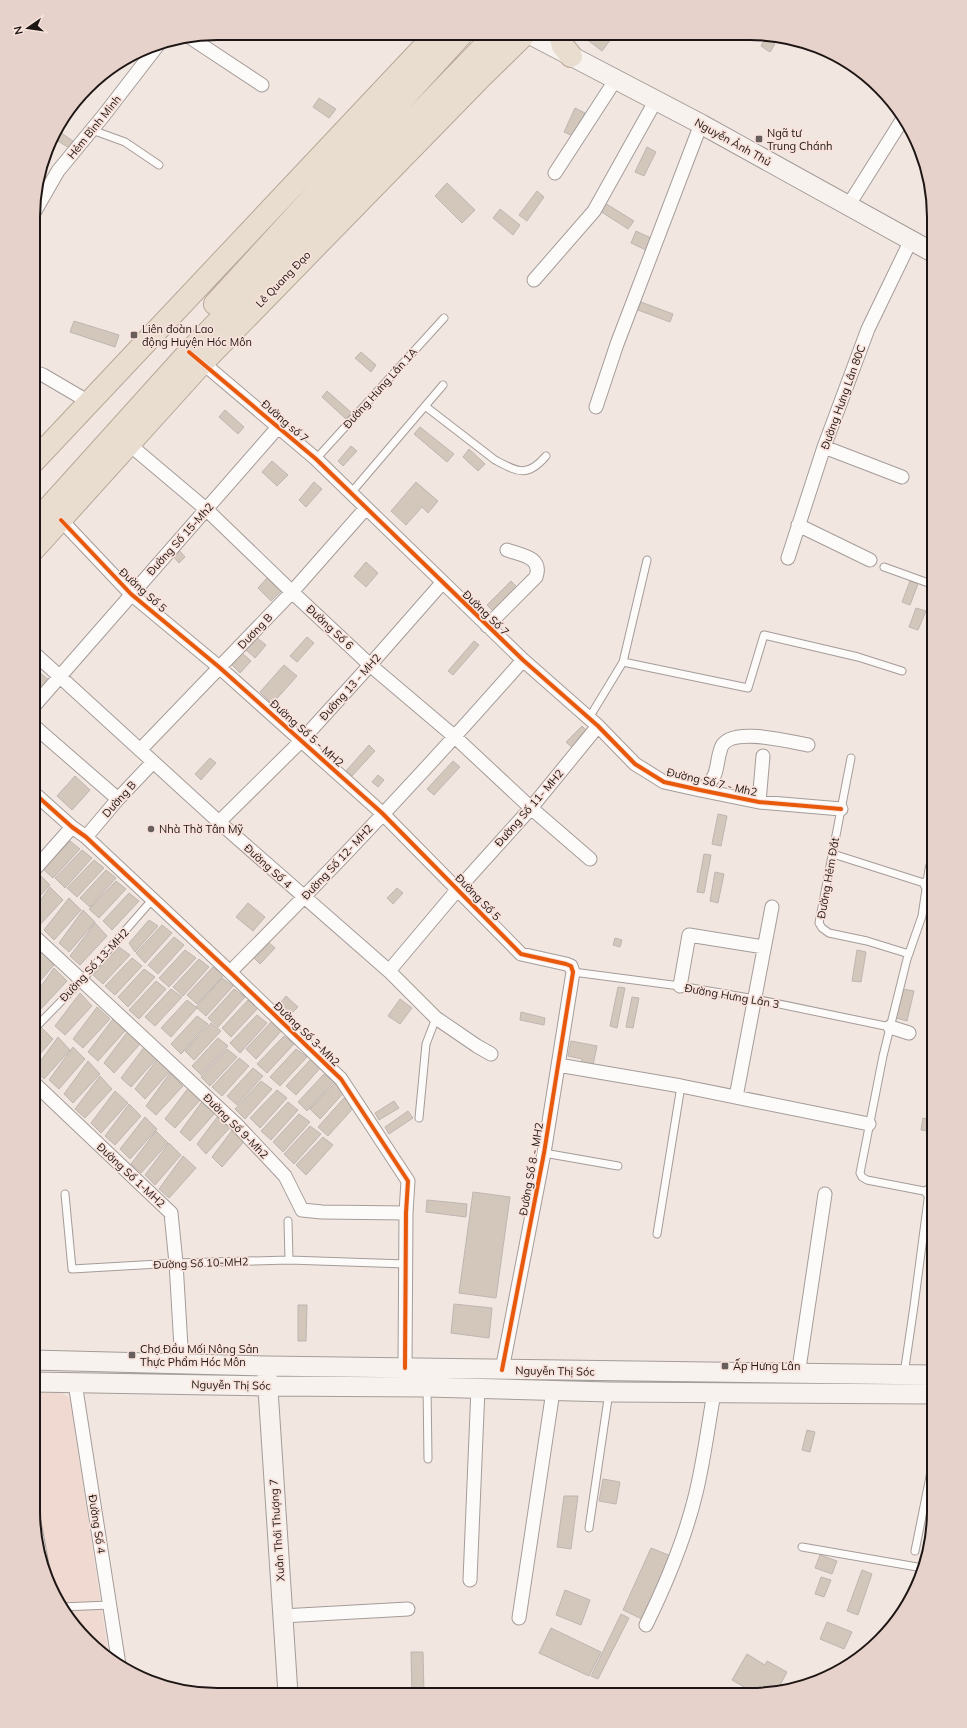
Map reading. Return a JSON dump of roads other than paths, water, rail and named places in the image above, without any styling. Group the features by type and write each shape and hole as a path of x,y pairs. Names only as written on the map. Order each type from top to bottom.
{"highway":[{"path":"40,455 430,40"},
{"path":"40,496 456,40"},
{"name":"Lê Quang Đạo","path":"40,518 196,357 490,40"},
{"name":"Lê Quang Đạo","path":"40,542 130,445 196,357 310,251 519,40"},
{"path":"561,40 563,46 571,56"}],"main road":[{"name":"Nguyễn Ảnh Thủ","path":"541,40 701,124 927,249"},
{"name":"Nguyễn Thị Sóc","path":"40,1360 266,1366 798,1374 902,1385 927,1392"},
{"name":"Xuân Thới Thượng 7","path":"266,1366 288,1688"},
{"name":"Nguyễn Thị Sóc","path":"40,1382 267,1386 427,1386 553,1391 714,1393 902,1385 927,1377"}],"street":[{"path":"196,42 262,85"},
{"name":"Hẻm Bình Minh","path":"41,199 58,171 152,53"},
{"path":"555,173 616,79"},
{"path":"534,280 594,211 656,100"},
{"path":"596,407 617,344 701,124"},
{"path":"848,206 900,124"},
{"name":"Đường Hưng Lân 80C","path":"788,558 824,447 868,329 911,240"},
{"name":"Đường số 7","path":"196,357 316,459 366,508"},
{"path":"40,374 89,402"},
{"name":"Đường Số 15-Mh2","path":"40,699 131,594 207,510 278,426"},
{"name":"Đường Số 6","path":"130,445 207,510 370,665 455,737 531,808 590,859"},
{"path":"824,447 902,477"},
{"name":"Đường Số 7","path":"366,508 522,660 594,722"},
{"name":"Dương B","path":"140,750 292,592 366,508"},
{"name":"Đường Số 5","path":"60,520 131,594 219,667"},
{"path":"798,525 870,560"},
{"path":"487,626 536,576 538,572 538,566 533,559 507,550"},
{"name":"Đường 13 - MH2","path":"219,822 302,740 442,583"},
{"name":"Đường Số 4","path":"40,659 219,822 389,971 436,1018 491,1054"},
{"name":"Đường Số 12- MH2","path":"230,972 304,898 382,813 455,737 522,660"},
{"name":"Đường Số 5 - MH2","path":"219,667 382,813"},
{"name":"Đường Số 7 - Mh2","path":"594,722 635,764 664,782 759,802 841,809"},
{"name":"Đường Số 11- MH2","path":"458,889 531,808 594,722"},
{"path":"40,731 118,799"},
{"path":"700,790 713,780 716,774 721,748 724,742 728,739 736,737 763,737 808,745"},
{"path":"759,802 763,756"},
{"name":"Dường B","path":"86,837 118,799 153,762"},
{"name":"Đường Số 3-Mh2","path":"40,798 72,827 86,837 230,972 341,1079 408,1181 406,1213 405,1368"},
{"name":"Đường Số 5","path":"382,813 521,954 566,964 570,966 573,972"},
{"path":"40,863 72,827"},
{"path":"389,971 458,889"},
{"path":"736,1097 772,907"},
{"path":"680,986 689,935 764,947"},
{"path":"40,942 81,981"},
{"name":"Đường Số 8 - MH2","path":"502,1370 544,1153 573,972"},
{"name":"Đường Số 9-Mh2","path":"81,981 236,1124 286,1176 302,1210 322,1212 406,1213"},
{"path":"890,1027 909,1033"},
{"path":"558,1065 681,1086 869,1124"},
{"name":"Đường Số 1-MH2","path":"40,1089 171,1213 176,1263 182,1364"},
{"path":"798,1374 826,1194"},
{"name":"Đường Số 4","path":"76,1383 118,1657"},
{"path":"470,1580 478,1388"},
{"path":"520,1618 553,1391"},
{"path":"646,1625 674,1564 686,1531 697,1492 714,1393"},
{"path":"282,1616 408,1609"}],"lane":[{"path":"92,130 125,142 159,165"},
{"name":"Đường Hưng Lân 1A","path":"316,459 444,318"},
{"path":"351,493 443,385"},
{"path":"425,406 495,460 507,467 518,471 529,471 538,466 546,456"},
{"path":"594,722 623,662 647,560"},
{"path":"884,567 927,582"},
{"path":"623,662 748,688 764,635 858,657 902,670"},
{"name":"Đường Hẻm Đắt","path":"852,758 819,923 822,928 829,933 867,941 909,954"},
{"path":"833,854 927,884"},
{"path":"927,897 909,954 890,1027 860,1173 862,1177 867,1180 887,1185 927,1190"},
{"name":"Đường Số 13-MH2","path":"40,1023 81,981 152,900"},
{"name":"Đường Hưng Lân 3","path":"573,972 680,986 755,999 890,1027"},
{"path":"419,1118 426,1044 436,1018"},
{"path":"657,1234 681,1086"},
{"path":"544,1153 618,1166"},
{"name":"Đường Số 10-MH2","path":"65,1194 72,1269 176,1263 289,1260 406,1264"},
{"path":"902,1385 927,1218"},
{"path":"288,1220 289,1260"},
{"path":"427,1386 428,1459"},
{"path":"590,1528 609,1392"},
{"path":"915,1551 927,1492"},
{"path":"802,1547 918,1567"},
{"path":"69,1607 110,1604"}],"place":[{"name":"Ngã tư Trung Chánh","path":"759,139"},
{"name":"Liên đoàn Lao động Huyện Hóc Môn","path":"134,335"},
{"name":"Nhà Thờ Tân Mỹ","path":"151,829"},
{"name":"Chợ Đầu Mối Nông Sản Thực Phẩm Hóc Môn","path":"132,1355"},
{"name":"Ấp Hưng Lân","path":"725,1366"}]}
